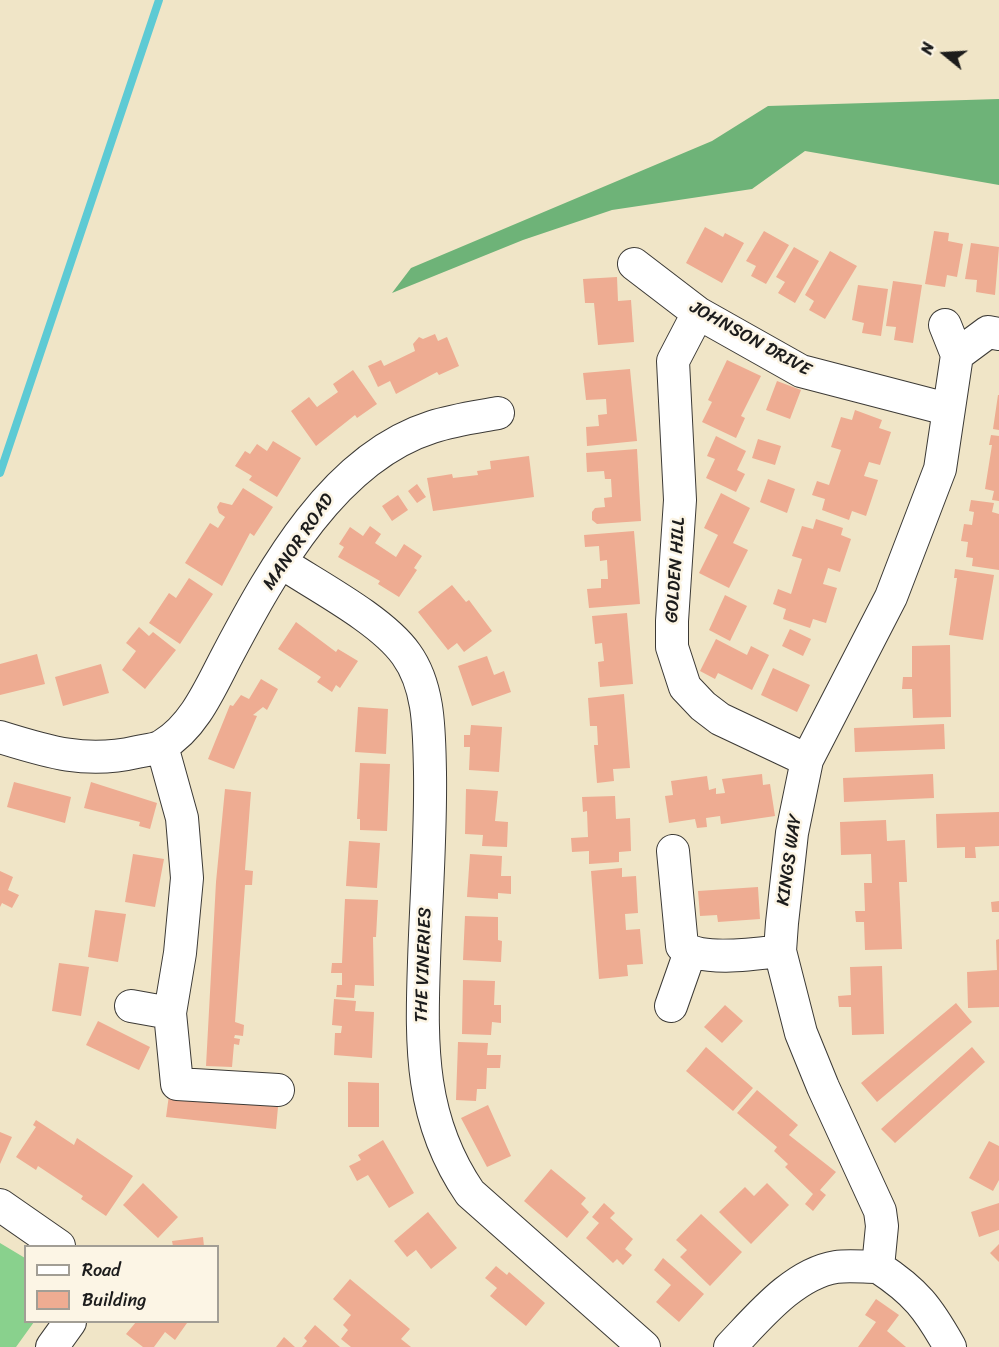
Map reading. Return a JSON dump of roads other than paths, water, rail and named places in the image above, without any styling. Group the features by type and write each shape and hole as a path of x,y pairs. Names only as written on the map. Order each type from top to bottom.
{"street":[{"name":"JOHNSON DRIVE","path":"634,264 698,313 801,371 947,409"},
{"name":"GOLDEN HILL","path":"698,313 673,361 680,500 672,647 685,687 703,706 720,719 807,760"},
{"path":"945,325 957,355 988,332 999,334"},
{"name":"KINGS WAY","path":"878,1267 882,1226 880,1211 801,1033 780,951 792,833 807,760 891,597 940,468 947,409 957,355"},
{"name":"MANOR ROAD","path":"0,736 55,755 113,757 162,746 183,729 201,704 237,637 282,563 332,491 364,465 410,436 430,427 498,413"},
{"name":"THE VINERIES","path":"282,563 397,642 415,669 421,685 429,738 430,791 422,1025 424,1075 430,1107 454,1169 470,1192 644,1347"},
{"path":"162,746 182,818 187,878 180,953 170,1012 177,1084 278,1090"},
{"path":"673,851 682,946 690,952 743,955 780,951"},
{"path":"671,1006 690,952"},
{"path":"131,1006 170,1012"},
{"path":"0,1205 58,1245"},
{"path":"730,1347 772,1304 803,1280 835,1267 878,1267 909,1287 933,1318 950,1347"},
{"path":"52,1347 69,1323"}],"waterway":[{"path":"0,473 159,0"}]}
